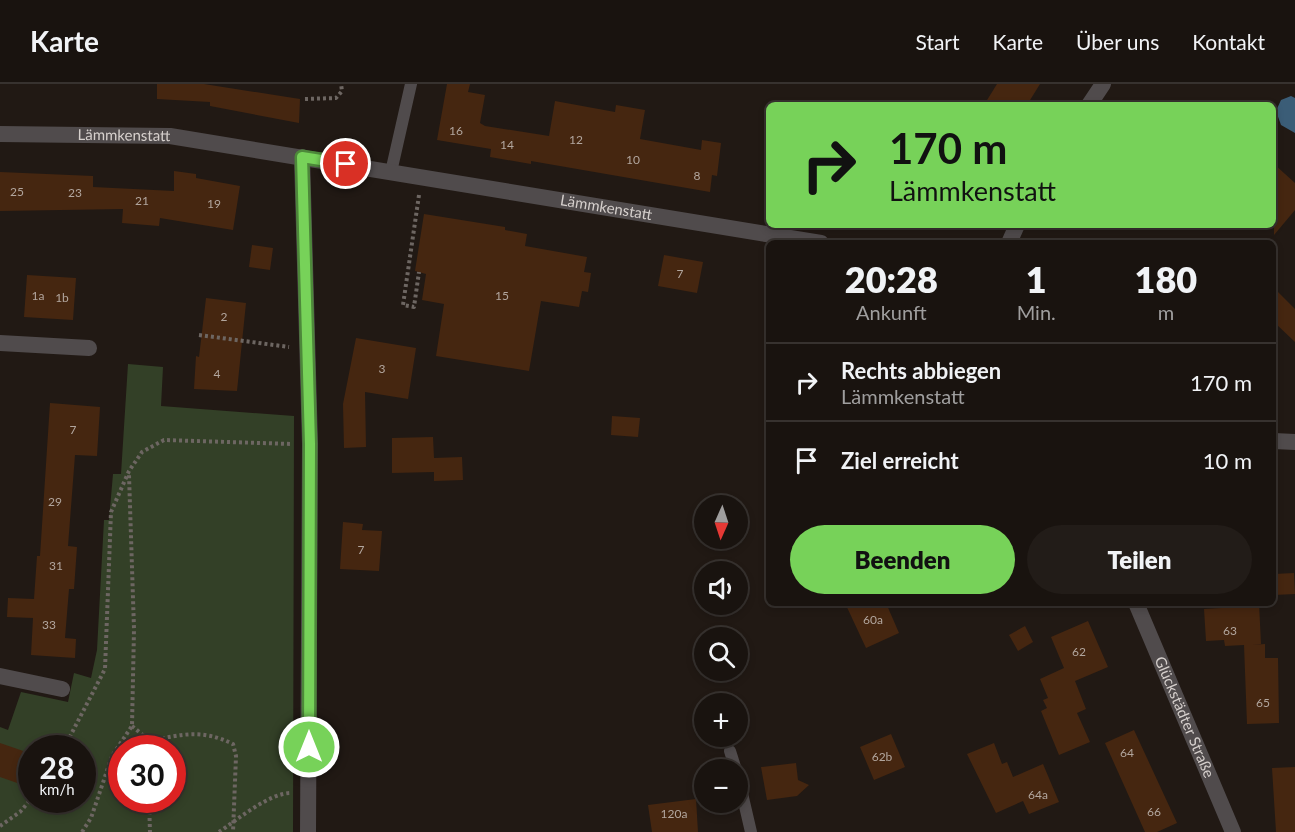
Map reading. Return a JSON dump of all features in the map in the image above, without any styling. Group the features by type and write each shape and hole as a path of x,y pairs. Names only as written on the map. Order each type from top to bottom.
{"street":[{"path":"1091,102 1103,84"},
{"name":"Lämmkenstatt","path":"0,134 153,134 803,240"},
{"path":"302,157 310,444 309,832"},
{"path":"0,343 89,348"},
{"path":"1276,441 1295,442"},
{"name":"Glückstädter Straße","path":"1137,606 1233,832"},
{"path":"0,676 63,689"}],"lane":[{"path":"391,172 411,84"},
{"path":"730,751 733,759"},
{"path":"747,813 751,832"}],"path":[{"path":"305,99 336,98 342,92 341,84"},
{"path":"419,272 414,307 402,305 422,177"},
{"path":"199,335 307,350"},
{"path":"71,735 105,669 111,512 129,471 142,452 164,440 310,444"},
{"path":"82,832 91,818 112,756 132,726 134,629 129,471"},
{"path":"132,726 143,735"},
{"path":"179,735 193,732 220,738 233,744 236,756 233,832"},
{"path":"219,832 279,795 309,794"},
{"path":"0,826 19,813"},
{"path":"149,813 150,832"}],"green space":[{"path":"128,364 163,367 161,406 294,416 293,832 0,832 0,727 8,730 21,692 68,702 74,673 91,678 97,650 104,520 109,520 113,474 121,474"}],"water":[{"path":"1291,96 1295,98 1295,133 1281,125 1276,111 1281,100"}],"building":[{"path":"157,84 204,84 300,99 299,123 210,106 210,102 157,99"},
{"path":"447,84 470,84 468,92 485,95 480,123 485,126 549,136 555,101 615,112 616,105 645,110 640,139 701,150 702,140 721,143 717,176 712,175 710,192 531,161 531,164 490,157 491,149 437,140"},
{"path":"997,84 1040,84 1029,102 986,102"},
{"path":"1276,166 1295,183 1295,210 1274,235"},
{"path":"174,171 196,174 196,178 240,186 233,230 160,218 159,226 122,223 123,209 0,211 0,172 93,176 93,187 174,191"},
{"path":"424,214 505,227 505,230 527,234 525,246 587,257 584,272 591,273 588,292 582,291 579,307 541,301 529,371 436,356 444,304 422,300 426,274 415,271"},
{"path":"252,245 273,248 270,270 249,267"},
{"path":"664,255 703,262 697,293 658,286"},
{"path":"27,275 76,278 73,320 24,317"},
{"path":"1276,290 1295,309 1295,342 1276,324"},
{"path":"206,298 246,303 237,391 194,389 196,356 199,357"},
{"path":"356,338 416,348 408,399 365,392 366,447 344,448 343,404"},
{"path":"50,403 100,407 97,456 75,455 68,546 77,547 74,589 69,589 65,638 76,639 75,658 31,655 33,618 7,617 8,598 34,599 37,556 40,556"},
{"path":"612,416 640,418 638,437 611,435"},
{"path":"433,437 434,458 462,457 463,480 434,481 434,472 392,473 392,438"},
{"path":"343,522 363,524 362,530 382,531 379,571 340,569"},
{"path":"1294,573 1295,594 1276,595 1276,574"},
{"path":"846,606 887,606 899,633 866,648"},
{"path":"1259,606 1261,644 1253,645 1265,644 1265,658 1278,658 1279,723 1247,724 1244,645 1225,646 1224,640 1206,641 1204,609"},
{"path":"1088,621 1108,667 1075,681 1086,709 1077,713 1090,742 1059,755 1041,711 1047,708 1043,700 1048,698 1040,679 1064,668 1051,637"},
{"path":"1025,626 1033,642 1018,651 1009,635"},
{"path":"1134,730 1177,823 1157,832 1145,832 1105,743"},
{"path":"891,734 905,767 874,780 860,747"},
{"path":"0,743 18,749 18,783 0,777"},
{"path":"994,743 1002,764 1007,762 1013,777 1043,764 1059,802 1029,814 1023,801 996,813 967,754"},
{"path":"796,763 798,780 809,785 797,796 767,800 761,767"},
{"path":"1295,767 1295,832 1276,832 1272,768"},
{"path":"694,799 698,832 652,832 648,805"}],"route":[{"path":"309,747 310,444 302,157 346,164"}]}
